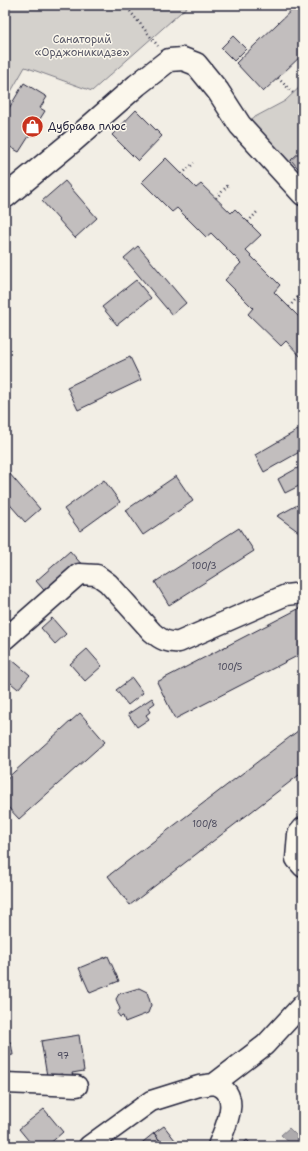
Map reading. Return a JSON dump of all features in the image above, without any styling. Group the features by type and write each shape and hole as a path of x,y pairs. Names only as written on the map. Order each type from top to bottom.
{"street":[{"path":"5,196 73,142 137,85 169,60 184,59 196,64 218,91 240,125 303,194"},
{"path":"5,639 79,574 97,575 108,583 158,638 172,642 179,642 286,595 303,592"},
{"path":"303,828 298,834 296,859 303,867"},
{"path":"89,1146 150,1101 198,1086 214,1084 265,1046 303,1004"},
{"path":"5,1083 77,1086"},
{"path":"214,1084 225,1089 231,1098 228,1119 218,1146"}],"path":[{"path":"125,5 169,60"},
{"path":"278,78 294,93"},
{"path":"182,174 194,163"},
{"path":"216,198 228,185"},
{"path":"248,222 258,212"},
{"path":"288,307 303,291"}],"green space":[{"name":"Санаторий «Орджоникидзе»","path":"5,5 189,5 92,91 25,67 5,102"},
{"path":"303,84 303,149 281,170 240,125 285,101"}],"shaded area":[{"path":"289,1128 303,1142 300,1146 293,1146 281,1135"}],"building":[{"path":"297,5 303,5 303,54 263,92 236,63"},
{"path":"233,36 246,49 234,61 221,48"},
{"path":"24,83 47,97 40,108 45,111 19,152 5,144 5,115"},
{"path":"136,110 162,136 138,161 112,135"},
{"path":"303,149 303,174 291,160"},
{"path":"166,158 196,188 201,184 231,213 235,209 261,235 245,250 280,285 274,292 303,321 303,359 286,341 281,346 248,314 253,308 225,280 241,263 211,233 206,237 177,208 172,212 142,182"},
{"path":"65,181 97,218 75,238 42,201"},
{"path":"138,246 186,303 172,315 124,258"},
{"path":"136,280 151,298 117,325 102,307"},
{"path":"130,357 141,380 78,410 67,387"},
{"path":"303,427 303,450 264,472 255,455"},
{"path":"303,465 303,484 285,493 278,479"},
{"path":"9,473 40,509 25,522 5,499 5,476"},
{"path":"176,476 193,501 143,535 126,510"},
{"path":"104,480 120,502 80,531 64,509"},
{"path":"303,502 303,535 277,516"},
{"path":"239,528 254,551 169,605 155,582"},
{"path":"70,551 83,566 49,596 36,581"},
{"path":"300,608 303,615 303,653 175,719 157,682"},
{"path":"52,618 66,634 55,644 41,628"},
{"path":"87,649 102,666 85,681 70,664"},
{"path":"5,654 30,675 18,689 5,678"},
{"path":"132,678 143,693 128,705 116,690"},
{"path":"152,698 155,703 148,708 150,712 146,715 149,719 137,727 128,714"},
{"path":"80,713 105,742 19,819 5,804 5,780"},
{"path":"303,727 303,772 130,905 108,876"},
{"path":"108,956 119,981 90,993 79,968"},
{"path":"139,988 147,992 151,1005 148,1013 125,1022 123,1016 120,1017 117,1013 120,1009 116,999 119,994"},
{"path":"79,1035 84,1071 72,1073 73,1076 62,1078 62,1074 47,1076 41,1041"},
{"path":"11,1042 13,1055 6,1056 8,1066 5,1067 5,1043"},
{"path":"44,1109 63,1132 47,1146 33,1146 19,1129"},
{"path":"164,1126 175,1140 168,1146 164,1146 154,1133"},
{"path":"154,1133 164,1146 138,1146"},
{"path":"247,1140 253,1146 240,1146"}],"place":[{"name":"Дубрава плюс","path":"33,126"}]}
